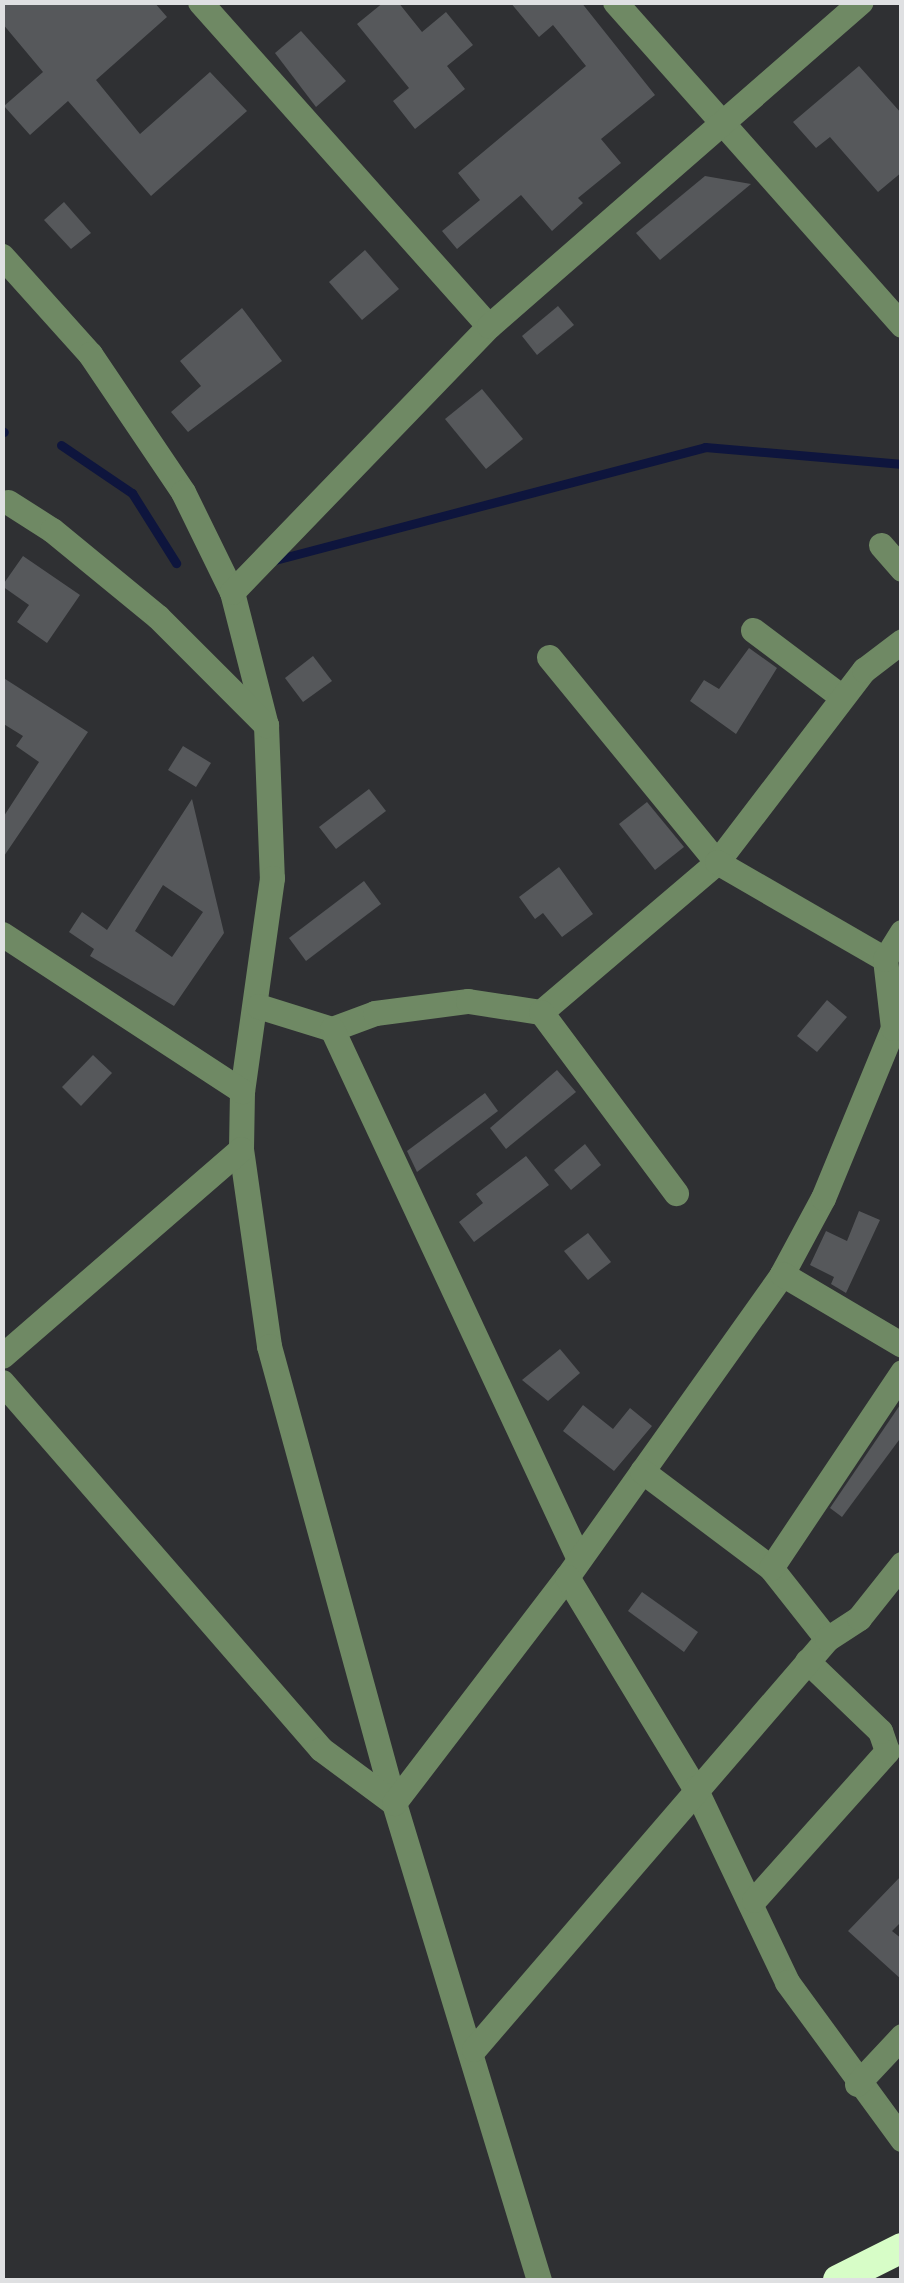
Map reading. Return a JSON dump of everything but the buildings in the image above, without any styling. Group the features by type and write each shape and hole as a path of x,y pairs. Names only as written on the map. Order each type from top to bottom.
{"highway":[{"path":"838,2280 902,2248"}],"street":[{"path":"200,2 489,326"},
{"path":"615,2 902,325"},
{"path":"232,592 489,326 860,2"},
{"path":"2,256 90,354 183,492 232,592 266,726 272,878 258,1006 242,1090 241,1149 269,1346 394,1802 474,2049 538,2280"},
{"path":"8,502 52,530 158,617 266,726"},
{"path":"881,545 902,569"},
{"path":"753,630 842,697"},
{"path":"542,1012 716,862 864,670 902,641"},
{"path":"550,657 716,862 885,959"},
{"path":"394,1802 572,1567 782,1274 823,1198 892,1028 885,959 902,932"},
{"path":"2,934 242,1090"},
{"path":"258,1006 332,1030 375,1013 468,1001 542,1012 676,1193"},
{"path":"332,1030 572,1567 696,1788 754,1900 787,1982 857,2084 902,2140"},
{"path":"2,1356 241,1149"},
{"path":"782,1274 902,1345"},
{"path":"771,1568 902,1372"},
{"path":"2,1382 320,1749 394,1802"},
{"path":"642,1471 771,1568 827,1638"},
{"path":"474,2049 827,1638 859,1618 902,1564"},
{"path":"754,1900 894,1757 880,1730 807,1661"},
{"path":"857,2084 902,2036"}],"waterway":[{"path":"61,445 132,493 176,563"},
{"path":"275,560 705,447 902,464"}]}
